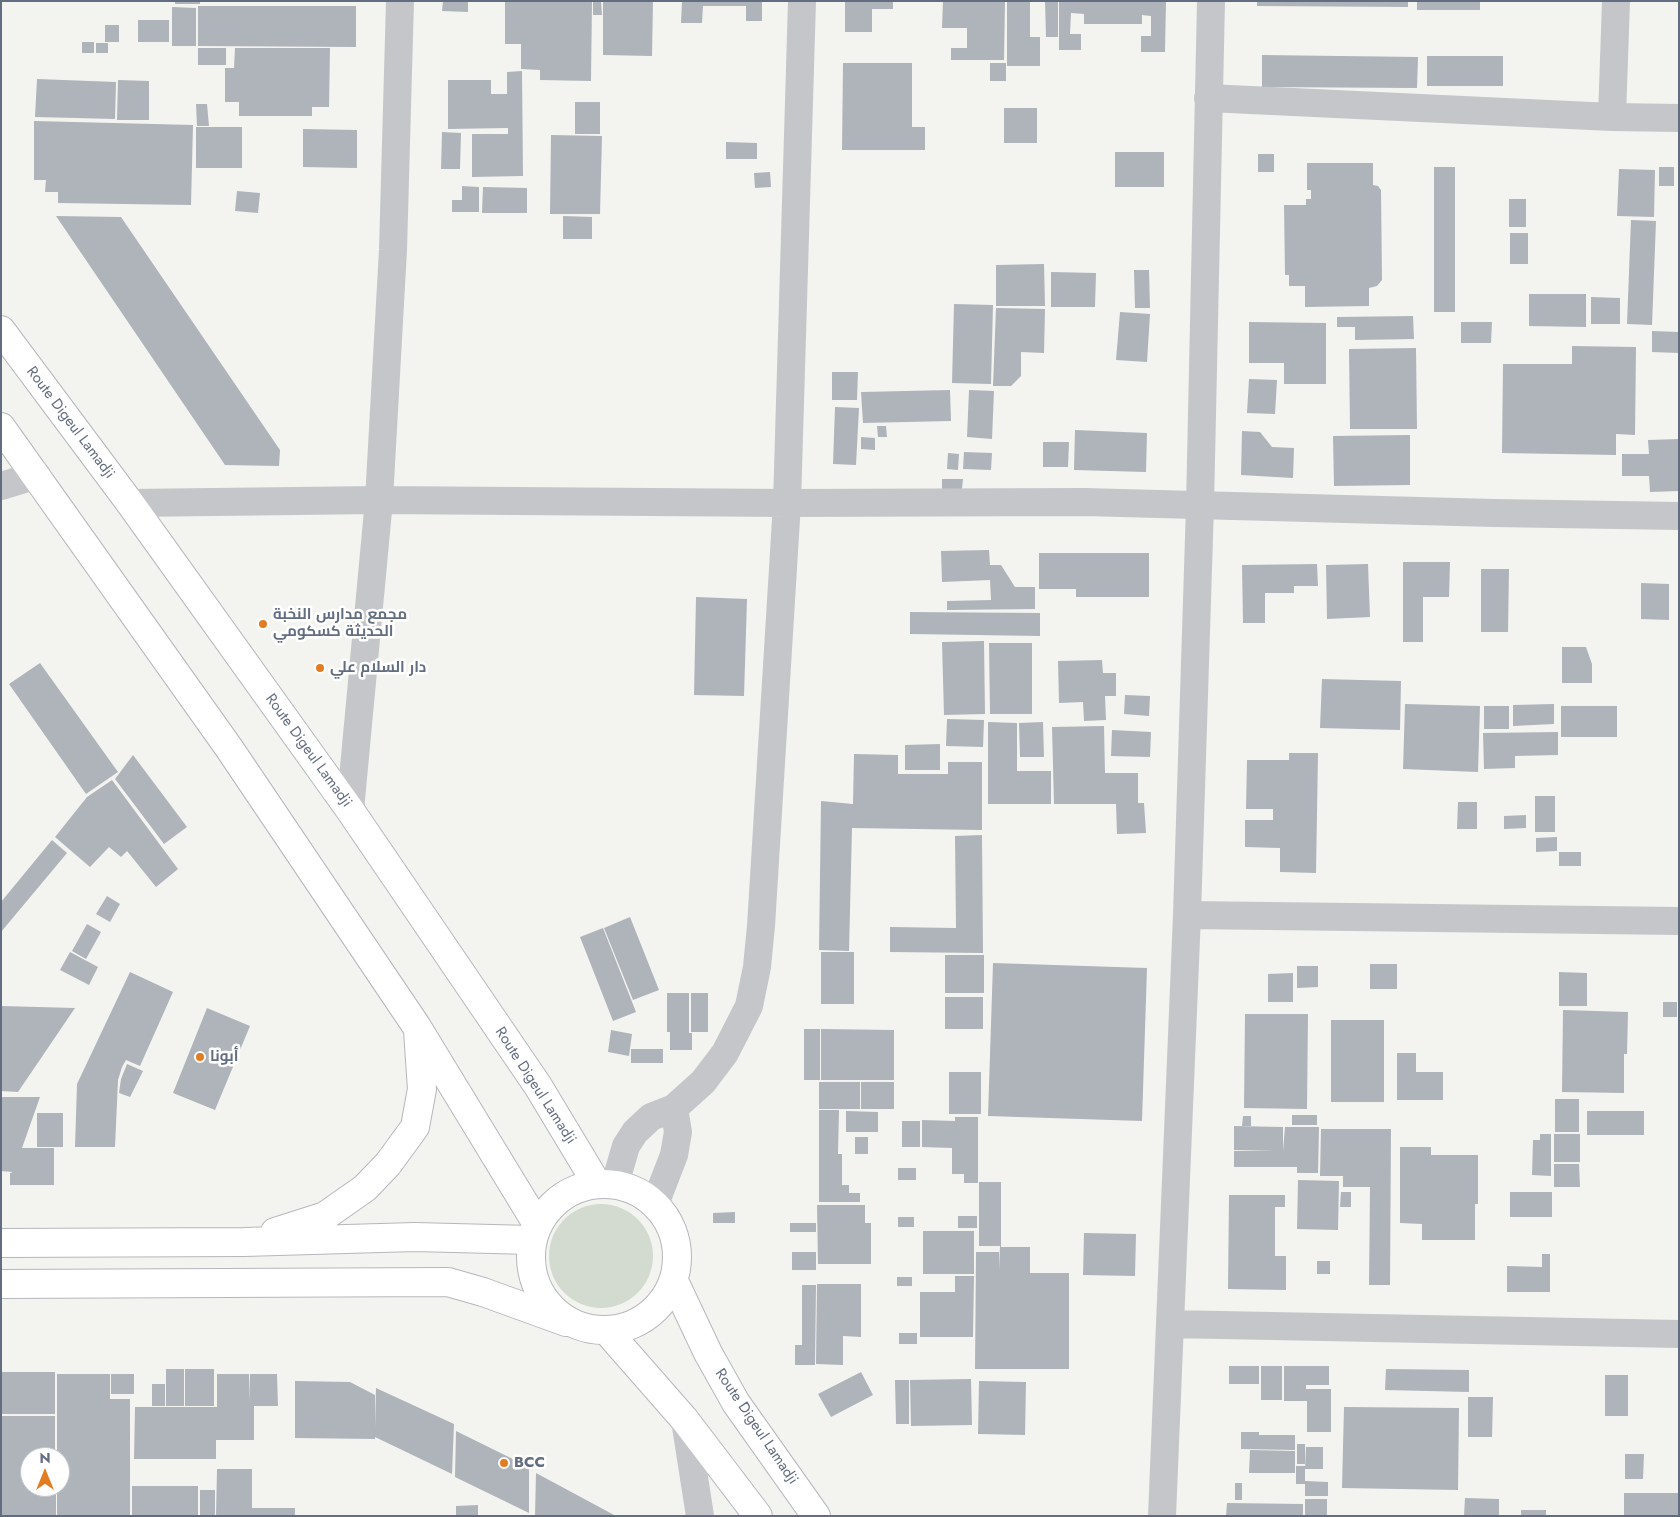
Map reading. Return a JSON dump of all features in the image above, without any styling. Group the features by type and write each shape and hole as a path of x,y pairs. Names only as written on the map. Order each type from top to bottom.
{"main road":[{"name":"Route Digeul Lamadji","path":"1,330 130,503 350,810 606,1184"},
{"path":"1,427 37,475 229,748 418,1027 534,1232"},
{"path":"244,1242 325,1216 365,1188 388,1164 415,1127 422,1089 418,1027"},
{"path":"1,1284 448,1282 483,1292 582,1328 607,1331 629,1327 648,1316 664,1300 674,1281 678,1260 676,1240 668,1220 655,1204 644,1195 630,1188 606,1184 578,1188 562,1196 548,1209 534,1232 530,1260 533,1280 566,1322"},
{"path":"1,1243 244,1242 534,1232"},
{"name":"Route Digeul Lamadji","path":"674,1281 708,1353 736,1403 816,1516"},
{"path":"607,1331 685,1420 758,1516"}],"street":[{"path":"350,810 379,500 393,250 400,1"},
{"path":"606,1184 634,1132 651,1117 674,1108 703,1082 725,1053 748,1006 757,967 787,503 802,1"},
{"path":"1162,1516 1187,915 1200,506 1211,1"},
{"path":"1612,117 1616,1"},
{"path":"1208,98 1612,117 1679,118"},
{"path":"1,486 37,475"},
{"path":"130,503 379,500 787,503 1084,502 1679,516"},
{"path":"1187,915 1679,922"},
{"path":"655,1204 674,1155 678,1132 674,1108"},
{"path":"1170,1324 1679,1334"},
{"path":"685,1420 700,1516"}],"shaded area":[{"path":"601,1204 621,1208 630,1212 638,1219 645,1227 649,1236 653,1256 649,1276 645,1285 638,1293 630,1300 621,1304 601,1308 581,1304 572,1300 564,1293 557,1285 553,1276 549,1256 553,1236 557,1227 564,1219 572,1212 581,1208"}],"building":[{"path":"175,1 200,1 200,4 175,4"},
{"path":"443,1 468,1 468,12 442,11"},
{"path":"505,1 592,1 591,81 540,80 540,70 521,69 521,44 505,44"},
{"path":"593,1 601,1 602,15 593,15"},
{"path":"603,1 653,1 652,56 603,55"},
{"path":"682,1 762,1 762,21 746,21 746,6 703,6 702,23 681,23"},
{"path":"845,1 893,1 893,9 872,9 872,32 845,32"},
{"path":"943,1 1005,1 1004,60 951,60 951,48 967,48 967,28 942,28"},
{"path":"1007,1 1030,1 1030,37 1040,37 1040,66 1007,66"},
{"path":"1045,1 1058,1 1058,37 1046,37"},
{"path":"1059,1 1166,1 1165,52 1141,52 1141,36 1151,36 1151,16 1142,15 1142,24 1084,24 1084,14 1071,13 1070,34 1081,34 1081,50 1059,50"},
{"path":"1257,1 1408,1 1408,7 1257,6"},
{"path":"1417,1 1480,1 1480,10 1417,10"},
{"path":"198,6 356,6 356,47 198,46"},
{"path":"172,7 196,8 196,46 172,46"},
{"path":"138,20 169,20 169,42 138,42"},
{"path":"105,25 119,25 119,42 105,42"},
{"path":"82,42 94,42 94,53 82,53"},
{"path":"96,43 108,43 108,53 96,53"},
{"path":"198,48 226,48 226,65 198,65"},
{"path":"235,48 330,48 329,107 312,107 312,116 239,116 239,102 225,102 225,68 234,68"},
{"path":"1262,55 1418,57 1417,88 1262,87"},
{"path":"1427,56 1503,56 1503,86 1427,86"},
{"path":"843,63 912,63 912,127 925,127 925,150 842,150"},
{"path":"990,63 1006,63 1006,81 990,81"},
{"path":"522,71 523,176 472,177 472,134 508,134 508,128 448,129 448,80 491,80 491,94 507,94 507,72"},
{"path":"37,79 116,82 115,119 35,117"},
{"path":"118,80 149,81 149,120 117,120"},
{"path":"575,102 600,102 600,134 575,134"},
{"path":"196,104 207,104 209,126 197,126"},
{"path":"1004,108 1037,108 1037,143 1004,143"},
{"path":"34,121 193,125 191,205 58,203 58,192 45,192 46,180 34,180"},
{"path":"196,127 242,127 242,168 196,168"},
{"path":"303,129 357,130 357,168 303,167"},
{"path":"442,132 461,133 460,169 441,169"},
{"path":"551,135 602,136 600,214 550,214"},
{"path":"726,142 757,143 757,159 726,159"},
{"path":"1115,152 1164,152 1164,187 1115,187"},
{"path":"1258,154 1274,154 1274,172 1258,172"},
{"path":"1307,163 1373,163 1373,185 1378,186 1381,190 1382,280 1377,286 1369,288 1369,306 1305,307 1305,286 1289,286 1289,275 1285,275 1284,205 1306,205 1306,199 1311,199 1311,190 1307,190"},
{"path":"1434,167 1455,167 1455,312 1434,312"},
{"path":"1659,167 1674,167 1674,186 1659,186"},
{"path":"1619,169 1655,170 1654,217 1617,216"},
{"path":"770,172 771,187 755,188 754,173"},
{"path":"462,186 479,187 479,212 452,212 452,200 462,200"},
{"path":"483,187 527,188 527,213 482,213"},
{"path":"237,191 260,193 258,213 235,211"},
{"path":"1509,199 1526,199 1526,227 1509,227"},
{"path":"56,216 121,217 280,450 279,466 225,465"},
{"path":"563,216 592,217 592,239 563,239"},
{"path":"1631,220 1656,221 1652,325 1627,324"},
{"path":"1510,233 1528,233 1528,264 1510,264"},
{"path":"1044,264 1045,306 996,306 996,265"},
{"path":"1134,270 1149,270 1150,308 1135,308"},
{"path":"1051,272 1096,273 1095,307 1051,307"},
{"path":"1529,294 1586,294 1586,327 1529,326"},
{"path":"1591,297 1620,298 1620,324 1591,324"},
{"path":"954,304 993,305 991,384 952,383"},
{"path":"996,308 1045,309 1044,353 1021,352 1021,376 1011,386 993,386"},
{"path":"1120,312 1150,314 1147,362 1116,360"},
{"path":"1413,316 1414,339 1355,340 1355,327 1337,327 1337,317"},
{"path":"1249,322 1326,323 1326,384 1284,384 1284,363 1249,363"},
{"path":"1461,322 1492,322 1491,343 1461,343"},
{"path":"1652,331 1679,332 1679,353 1652,352"},
{"path":"1572,346 1636,347 1635,435 1616,434 1616,455 1502,453 1503,364 1572,364"},
{"path":"1416,348 1417,429 1350,429 1349,349"},
{"path":"832,372 858,372 857,400 832,400"},
{"path":"1249,379 1277,380 1275,414 1247,413"},
{"path":"950,390 951,421 863,423 861,392"},
{"path":"969,390 994,391 992,439 967,437"},
{"path":"835,407 859,408 856,465 833,464"},
{"path":"877,426 886,426 887,437 878,437"},
{"path":"1075,430 1147,433 1146,472 1074,470"},
{"path":"1242,431 1260,432 1272,447 1294,448 1293,478 1241,475"},
{"path":"1410,435 1410,485 1334,486 1333,436"},
{"path":"861,437 875,438 875,450 861,449"},
{"path":"1679,439 1679,491 1650,492 1649,476 1622,476 1622,454 1649,454 1648,440"},
{"path":"1043,442 1069,442 1068,467 1043,467"},
{"path":"964,452 992,453 991,470 963,469"},
{"path":"948,453 959,454 958,470 947,469"},
{"path":"942,479 963,479 962,489 942,489"},
{"path":"989,550 990,565 1001,565 1015,587 1035,587 1035,609 947,610 947,601 991,600 990,580 942,582 941,551"},
{"path":"1039,553 1149,553 1149,597 1076,597 1076,589 1039,589"},
{"path":"1403,562 1450,562 1449,597 1423,597 1423,642 1403,642"},
{"path":"1317,564 1318,586 1294,586 1294,593 1265,593 1265,623 1243,623 1242,565"},
{"path":"1368,564 1370,617 1327,619 1326,565"},
{"path":"1481,569 1509,569 1508,632 1481,632"},
{"path":"1641,583 1669,584 1669,620 1641,619"},
{"path":"696,597 747,599 744,696 694,695"},
{"path":"910,612 1040,613 1040,636 910,634"},
{"path":"984,641 985,714 944,715 942,642"},
{"path":"989,643 1032,643 1032,714 990,714"},
{"path":"1562,647 1586,647 1592,664 1592,683 1562,683"},
{"path":"1102,660 1103,673 1116,673 1116,696 1105,696 1106,720 1084,721 1083,702 1059,703 1058,661"},
{"path":"40,663 118,772 86,794 9,684"},
{"path":"1322,679 1401,681 1400,730 1320,728"},
{"path":"1125,695 1150,696 1149,716 1124,714"},
{"path":"1405,704 1480,706 1478,772 1403,769"},
{"path":"1554,704 1554,724 1513,726 1513,705"},
{"path":"1484,706 1509,706 1509,729 1484,729"},
{"path":"1561,706 1617,706 1617,737 1561,737"},
{"path":"947,719 984,720 983,747 946,746"},
{"path":"988,722 1017,723 1017,771 1051,771 1051,804 988,804"},
{"path":"1043,722 1044,757 1020,757 1019,723"},
{"path":"1104,726 1105,773 1138,773 1138,803 1144,803 1146,833 1117,834 1116,804 1054,804 1052,727"},
{"path":"1112,730 1151,732 1150,757 1111,756"},
{"path":"1558,732 1558,755 1515,756 1515,768 1484,769 1483,733"},
{"path":"940,744 940,770 905,770 905,745"},
{"path":"1289,753 1318,753 1316,873 1280,872 1280,848 1245,847 1245,820 1273,820 1273,809 1246,809 1247,760 1289,760"},
{"path":"854,754 898,755 898,774 948,774 948,762 982,762 982,830 852,828 849,951 819,950 821,801 853,804"},
{"path":"133,755 187,827 164,844 115,779"},
{"path":"112,780 178,869 156,887 127,851 121,857 109,847 90,867 55,837 87,797"},
{"path":"1535,796 1555,796 1555,832 1535,832"},
{"path":"1458,802 1477,802 1477,829 1457,829"},
{"path":"1526,815 1526,828 1504,829 1504,816"},
{"path":"982,835 983,953 890,952 890,927 956,928 955,836"},
{"path":"1557,837 1557,851 1536,852 1536,838"},
{"path":"52,840 67,853 1,932 1,902"},
{"path":"1559,852 1581,852 1581,866 1559,866"},
{"path":"107,896 120,904 110,922 96,914"},
{"path":"630,917 659,990 633,1000 604,928"},
{"path":"87,924 101,932 86,959 72,951"},
{"path":"603,928 636,1012 613,1021 580,937"},
{"path":"70,952 98,967 89,985 60,970"},
{"path":"821,952 854,952 854,1004 821,1004"},
{"path":"945,955 984,955 984,993 945,993"},
{"path":"993,963 1147,968 1142,1121 988,1116"},
{"path":"1370,964 1397,964 1397,989 1370,989"},
{"path":"1297,966 1318,966 1318,987 1297,988"},
{"path":"130,972 173,992 140,1066 126,1060 122,1067 118,1080 115,1147 75,1147 77,1084"},
{"path":"1559,972 1587,973 1587,1006 1559,1006"},
{"path":"1293,973 1293,1002 1268,1002 1268,974"},
{"path":"667,993 689,993 689,1033 692,1033 692,1050 670,1050 670,1032 667,1032"},
{"path":"691,993 708,993 708,1032 691,1032"},
{"path":"945,997 983,997 983,1029 945,1029"},
{"path":"1663,1002 1677,1002 1677,1017 1663,1017"},
{"path":"1,1006 75,1008 18,1092 1,1091"},
{"path":"207,1008 250,1026 215,1110 173,1093"},
{"path":"1563,1010 1628,1012 1627,1054 1624,1054 1624,1093 1562,1092"},
{"path":"1245,1014 1308,1014 1307,1109 1244,1108"},
{"path":"1331,1020 1384,1020 1384,1102 1331,1102"},
{"path":"804,1029 820,1029 820,1080 804,1080"},
{"path":"821,1029 894,1030 894,1080 821,1080"},
{"path":"611,1030 632,1034 629,1056 608,1052"},
{"path":"631,1049 663,1049 663,1063 631,1063"},
{"path":"1397,1053 1416,1053 1416,1072 1443,1072 1443,1100 1397,1100"},
{"path":"127,1064 143,1071 130,1097 119,1093 121,1079"},
{"path":"949,1072 981,1072 981,1114 949,1114"},
{"path":"819,1082 860,1082 860,1109 819,1109"},
{"path":"861,1082 894,1082 894,1109 861,1109"},
{"path":"1,1097 40,1097 22,1148 54,1148 54,1185 10,1185 10,1173 13,1172 1,1171"},
{"path":"1555,1099 1579,1099 1579,1132 1555,1132"},
{"path":"819,1110 839,1110 838,1154 842,1154 842,1185 849,1185 849,1193 860,1193 860,1202 819,1202"},
{"path":"846,1111 878,1112 878,1132 846,1132"},
{"path":"1587,1111 1644,1111 1644,1135 1587,1135"},
{"path":"37,1113 63,1113 63,1147 37,1147"},
{"path":"1292,1115 1317,1115 1317,1125 1292,1125"},
{"path":"1243,1116 1251,1116 1251,1126 1242,1126"},
{"path":"955,1117 978,1117 978,1183 964,1183 964,1174 952,1174 952,1148 922,1147 922,1120 955,1121"},
{"path":"902,1121 920,1121 920,1147 902,1147"},
{"path":"1234,1126 1283,1127 1283,1151 1285,1127 1319,1127 1318,1173 1297,1173 1297,1167 1234,1167 1234,1151 1275,1151 1234,1150"},
{"path":"1321,1129 1391,1129 1390,1285 1369,1285 1370,1187 1343,1187 1343,1176 1320,1176"},
{"path":"1540,1134 1551,1134 1551,1176 1532,1175 1533,1140 1540,1140"},
{"path":"1554,1134 1580,1134 1580,1162 1554,1162"},
{"path":"855,1137 868,1137 868,1154 855,1154"},
{"path":"1400,1147 1431,1147 1431,1155 1478,1155 1478,1204 1475,1204 1475,1240 1422,1240 1422,1224 1400,1223"},
{"path":"1554,1164 1579,1164 1580,1187 1554,1187"},
{"path":"898,1168 916,1168 916,1180 898,1180"},
{"path":"1298,1180 1339,1181 1338,1230 1297,1229"},
{"path":"979,1182 1001,1182 1001,1247 1030,1247 1030,1273 1069,1273 1069,1369 975,1369 976,1252 999,1252 999,1270 1000,1246 979,1246"},
{"path":"1341,1192 1351,1192 1351,1207 1340,1207"},
{"path":"1510,1192 1552,1192 1552,1217 1510,1217"},
{"path":"1229,1195 1285,1195 1285,1207 1275,1207 1275,1256 1286,1256 1286,1290 1228,1289"},
{"path":"817,1205 865,1205 865,1223 871,1223 871,1264 818,1264"},
{"path":"735,1212 735,1223 713,1223 713,1213"},
{"path":"958,1216 977,1216 977,1228 958,1228"},
{"path":"898,1217 914,1217 914,1227 898,1227"},
{"path":"790,1223 816,1223 816,1232 790,1232"},
{"path":"923,1231 974,1231 974,1274 923,1274"},
{"path":"1084,1233 1136,1234 1135,1276 1083,1275"},
{"path":"792,1252 816,1252 816,1270 792,1270"},
{"path":"1542,1254 1550,1254 1550,1292 1507,1292 1507,1266 1542,1267"},
{"path":"1317,1261 1330,1261 1330,1274 1317,1274"},
{"path":"955,1276 974,1276 973,1337 920,1337 920,1292 955,1292"},
{"path":"897,1277 912,1277 912,1286 897,1286"},
{"path":"817,1284 861,1284 861,1337 843,1336 843,1365 816,1364"},
{"path":"802,1285 816,1285 815,1365 795,1365 795,1345 802,1345"},
{"path":"899,1333 917,1333 917,1344 899,1344"},
{"path":"1229,1366 1259,1366 1259,1384 1229,1384"},
{"path":"1261,1366 1282,1366 1282,1400 1261,1400"},
{"path":"1284,1366 1329,1366 1329,1385 1306,1385 1306,1389 1331,1389 1331,1432 1307,1432 1307,1401 1284,1401"},
{"path":"166,1369 184,1369 184,1406 166,1406"},
{"path":"185,1369 214,1369 214,1406 185,1406"},
{"path":"1386,1369 1469,1370 1469,1392 1385,1390"},
{"path":"1,1372 55,1372 55,1414 1,1414"},
{"path":"861,1372 873,1395 831,1417 818,1394"},
{"path":"57,1374 110,1374 110,1399 130,1399 130,1516 57,1516 57,1497 70,1497 70,1447 57,1447"},
{"path":"111,1374 134,1374 134,1394 111,1394"},
{"path":"217,1374 249,1374 250,1402 250,1374 277,1374 278,1406 254,1406 254,1440 216,1440 216,1459 134,1459 135,1407 217,1407"},
{"path":"1605,1375 1628,1375 1628,1416 1605,1416"},
{"path":"971,1379 972,1425 911,1426 910,1380"},
{"path":"895,1380 909,1380 909,1424 896,1424"},
{"path":"295,1381 350,1382 375,1395 375,1428 376,1388 454,1424 452,1474 375,1437 375,1439 295,1438"},
{"path":"979,1381 1026,1382 1025,1435 978,1434"},
{"path":"152,1384 165,1384 165,1406 152,1406"},
{"path":"1468,1397 1493,1397 1492,1437 1468,1437"},
{"path":"1344,1407 1459,1408 1458,1490 1342,1488"},
{"path":"1,1416 55,1416 55,1447 20,1447 20,1497 56,1497 56,1516 1,1516"},
{"path":"456,1431 529,1467 529,1513 455,1477"},
{"path":"1241,1432 1259,1432 1259,1435 1295,1435 1295,1450 1241,1449"},
{"path":"1297,1444 1305,1444 1305,1464 1297,1464"},
{"path":"1306,1447 1323,1447 1323,1469 1305,1469"},
{"path":"1250,1450 1295,1451 1295,1473 1249,1473"},
{"path":"1625,1454 1644,1454 1643,1479 1625,1479"},
{"path":"1296,1466 1305,1466 1305,1481 1328,1482 1328,1496 1305,1496 1305,1484 1296,1484"},
{"path":"217,1469 252,1469 252,1508 295,1508 295,1516 216,1516"},
{"path":"536,1473 616,1516 535,1516"},
{"path":"1235,1483 1242,1483 1242,1500 1235,1500"},
{"path":"132,1486 198,1486 198,1516 132,1516"},
{"path":"200,1490 215,1490 215,1516 200,1516"},
{"path":"1624,1493 1679,1493 1679,1516 1624,1516"},
{"path":"1465,1498 1499,1499 1499,1516 1464,1516"},
{"path":"1305,1499 1327,1499 1327,1516 1305,1516"},
{"path":"1227,1503 1303,1504 1303,1516 1226,1516"},
{"path":"478,1505 478,1516 456,1516 456,1506"},
{"path":"1521,1510 1546,1510 1546,1516 1521,1516"}],"place":[{"name":"مجمع مدارس النخبة الحديثة كسكومي","path":"263,624"},
{"name":"دار السلام علي","path":"320,668"},
{"name":"أبونا","path":"200,1057"},
{"name":"BCC","path":"504,1463"}]}
